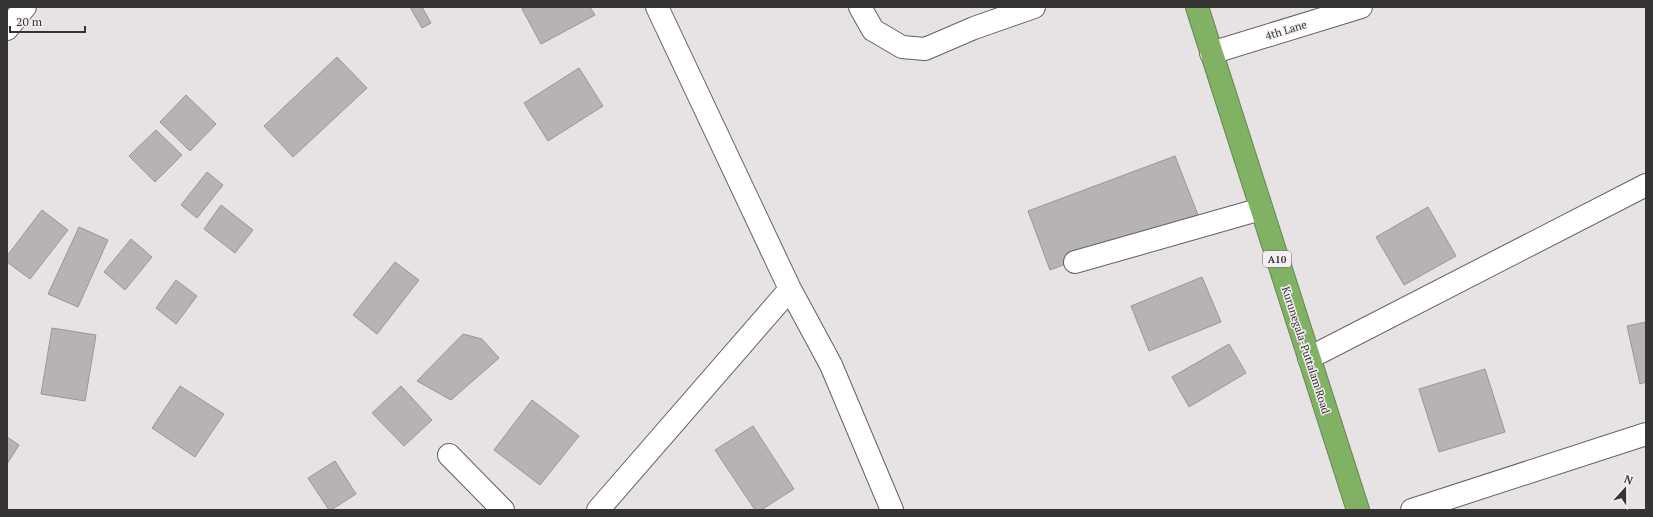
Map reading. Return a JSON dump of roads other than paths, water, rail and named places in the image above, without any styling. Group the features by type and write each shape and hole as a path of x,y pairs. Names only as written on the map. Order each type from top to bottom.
{"highway":[{"name":"Kurunegala-Puttalam Road","path":"1197,7 1358,510"}],"street":[{"path":"7,29 25,7"},
{"path":"657,7 790,289 831,365 892,510"},
{"path":"860,7 873,30 902,48 925,49 974,28 1034,7"},
{"name":"4th Lane","path":"1211,53 1361,7"},
{"path":"1309,358 1646,186"},
{"path":"1075,262 1261,209"},
{"path":"598,510 790,289"},
{"path":"1412,510 1646,434"},
{"path":"449,454 503,510"}]}
